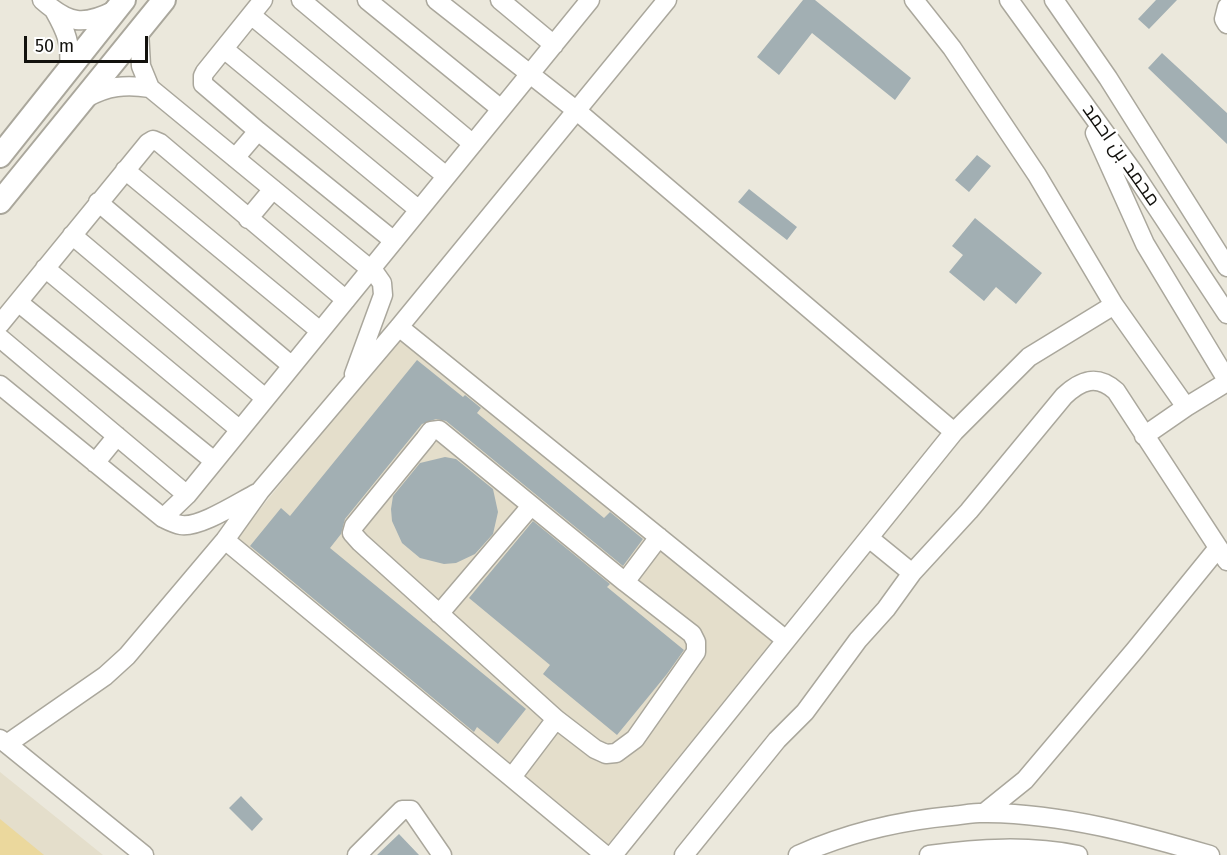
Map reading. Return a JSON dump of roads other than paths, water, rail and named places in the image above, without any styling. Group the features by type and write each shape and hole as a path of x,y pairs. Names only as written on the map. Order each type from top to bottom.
{"main road":[{"path":"0,202 164,0"},
{"path":"0,156 120,5"}],"street":[{"path":"263,0 205,72 203,84 258,132 394,241"},
{"path":"301,0 473,144"},
{"path":"367,0 501,109"},
{"path":"436,0 577,111 954,432"},
{"path":"500,0 554,45"},
{"path":"144,855 4,741 120,664 225,540 260,492 399,327 667,0"},
{"path":"914,0 952,48 1037,175 1114,305 1186,407"},
{"name":"محمد بن احمد","path":"1010,0 1134,173 1227,314"},
{"name":"محمد بن احمد","path":"1054,0 1108,78 1227,267"},
{"path":"1070,0 1080,38"},
{"path":"163,518 187,495 554,45 579,4"},
{"path":"48,5 76,21 97,19 120,5"},
{"path":"48,5 65,29 70,50 69,69"},
{"path":"1227,7 1224,19 1227,24"},
{"path":"251,15 446,176"},
{"path":"140,30 141,66 150,88 379,278 383,295 349,387"},
{"path":"224,49 419,210"},
{"path":"86,98 98,91 123,85 150,88"},
{"path":"1082,101 1145,244 1227,381 1144,436"},
{"path":"235,158 258,132"},
{"path":"0,324 148,143 157,140 346,300"},
{"path":"125,170 320,331"},
{"path":"248,219 273,189"},
{"path":"98,202 292,366"},
{"path":"72,235 266,398"},
{"path":"45,268 240,430"},
{"path":"18,302 214,461"},
{"path":"613,855 954,432 1029,357 1114,305"},
{"path":"399,327 786,640"},
{"path":"0,338 187,495"},
{"path":"684,855 777,740 804,712 912,573 969,511 1064,396 1081,383 1092,380 1109,384 1116,391 1223,554 1135,650 1025,780 984,813"},
{"path":"0,385 163,518 180,525 189,525 260,492"},
{"path":"439,430 625,582 692,634 696,642 696,652 636,739 616,753 606,754 595,750 556,719 352,533 354,526 431,431 439,430"},
{"path":"95,463 117,436"},
{"path":"439,614 531,506"},
{"path":"625,582 659,537"},
{"path":"869,538 912,573"},
{"path":"225,540 605,855"},
{"path":"512,777 556,719"},
{"path":"357,855 402,810 411,810 442,855"},
{"path":"798,855 826,842 872,828 932,818 984,813 1075,821 1157,839 1210,855"},
{"path":"929,855 1019,848 1054,850 1078,855"}]}
